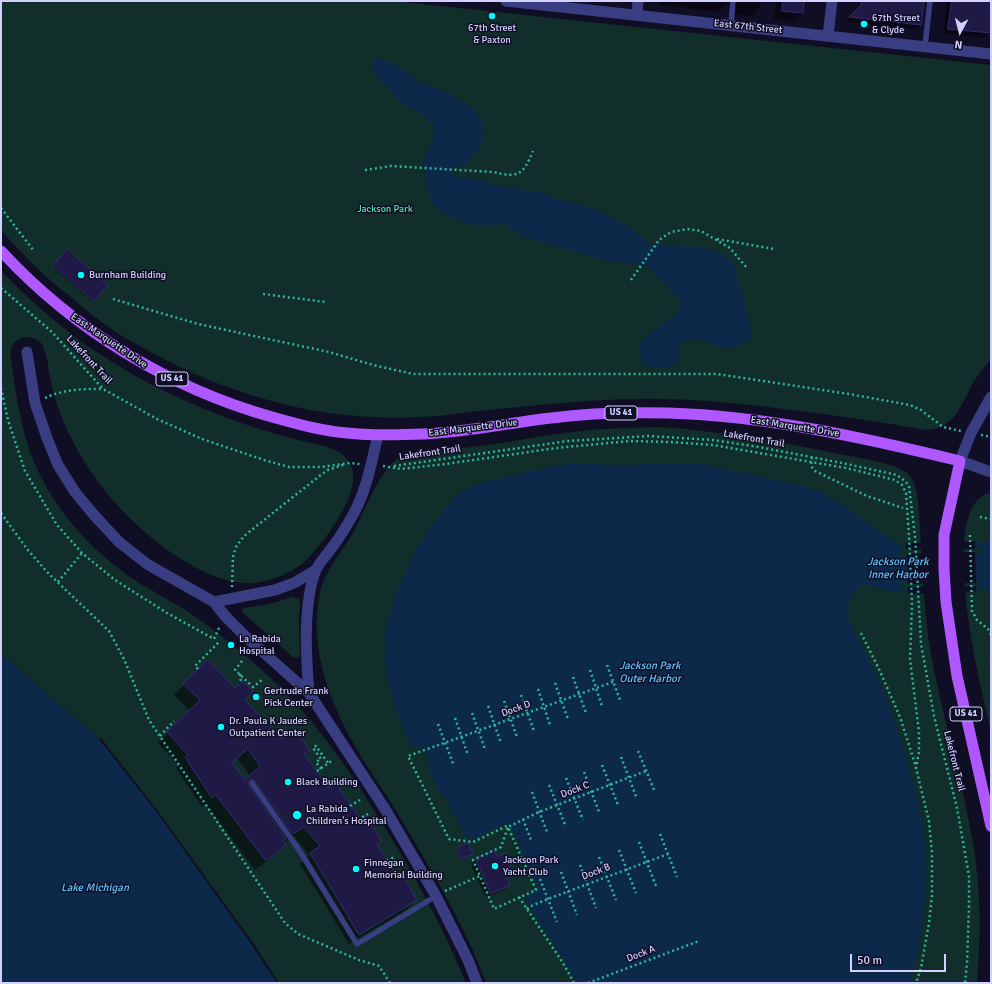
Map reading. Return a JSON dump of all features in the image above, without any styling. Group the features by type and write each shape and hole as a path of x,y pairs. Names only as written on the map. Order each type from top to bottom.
{"main road":[{"name":"East Marquette Drive","path":"1,251 22,275 59,307 101,337 151,369 197,390 252,412 299,425 346,433 378,435 433,433 476,429 553,417 668,413 750,419 824,431 906,447 960,460"},
{"name":"US 41","path":"960,460 944,535 946,602 957,676 991,826"}],"street":[{"name":"East 67th Street","path":"506,1 540,3 991,54"},
{"path":"637,14 638,1"},
{"path":"828,36 832,1"},
{"path":"27,352 35,403 58,465 75,492 94,515 120,542 147,564 214,602 225,616 245,636 309,693 385,810 436,896 468,960 477,983"},
{"path":"960,460 971,433 991,397"},
{"path":"309,693 306,652 310,590 316,570 356,510 365,484 378,435"},
{"name":"East Marquette Drive","path":"960,460 991,472"},
{"path":"214,602 275,590 294,583 316,570"}],"lane":[{"path":"731,25 733,1"},
{"path":"925,46 930,1"},
{"path":"252,783 301,853 357,944 436,896"}],"path":[{"path":"365,170 391,166 454,169 505,174 519,173 526,167 533,151"},
{"path":"1,208 34,251"},
{"path":"631,280 659,240 671,232 688,229 701,231 730,248 747,268"},
{"path":"714,239 774,249"},
{"name":"Lakefront Trail","path":"1,288 52,332 103,389 157,419 202,439 289,467 321,467 350,463 328,470 322,474 244,536 236,547 233,557 233,582"},
{"path":"263,294 326,302"},
{"path":"112,299 198,324 329,352 413,374 717,374 910,405 921,410 943,427"},
{"path":"1,388 8,420 25,471 57,525 82,553 115,580 167,613 214,639 218,632"},
{"path":"35,403 57,393 73,390 103,389"},
{"name":"Lakefront Trail","path":"916,983 921,968 929,923 932,895 932,853 929,821 916,768 919,752 919,732 910,659 912,603 909,536 906,493 902,485 897,481 846,468 713,445 648,441 556,448 401,469 390,467 428,460 454,458 568,441 649,436 713,440 881,471 897,475 902,478 909,486 915,536 922,651 934,716 957,808 969,876 969,923 965,983"},
{"path":"812,458 811,466 814,471 867,496 903,508"},
{"path":"1,514 27,549 58,582 109,631 124,660 144,709 160,736 285,923 298,934 359,960 379,966 390,983"},
{"path":"980,517 991,519"},
{"path":"970,535 972,611 977,620 988,629 991,635"},
{"path":"58,582 82,553"},
{"path":"861,633 900,717 916,768"},
{"path":"198,669 194,666 219,642"},
{"path":"202,658 206,662"},
{"path":"242,661 235,670 253,687 262,680"},
{"path":"607,665 620,700"},
{"path":"590,670 602,706"},
{"path":"240,674 241,683"},
{"path":"573,677 586,713"},
{"name":"Dock D","path":"509,827 507,826 472,842 449,839 408,756 613,682"},
{"path":"555,683 568,719"},
{"path":"538,689 550,725"},
{"path":"521,695 534,731"},
{"path":"504,701 517,737"},
{"path":"488,706 501,743"},
{"path":"472,712 485,749"},
{"path":"455,718 468,755"},
{"path":"160,736 174,721"},
{"path":"438,724 454,766"},
{"path":"320,769 316,762 321,759 313,748 316,746 328,763"},
{"path":"638,751 655,792"},
{"path":"621,757 637,799"},
{"path":"317,771 333,760"},
{"path":"602,765 618,805"},
{"name":"Dock C","path":"509,827 522,819 539,812 646,771"},
{"path":"584,772 600,812"},
{"path":"566,778 583,820"},
{"path":"549,785 566,827"},
{"path":"532,792 547,832"},
{"path":"350,806 360,800"},
{"path":"358,820 368,814"},
{"path":"522,819 531,840"},
{"path":"509,827 536,890 494,909 473,860 502,847 509,827"},
{"path":"660,834 677,877"},
{"path":"639,842 656,886"},
{"path":"619,850 636,893"},
{"name":"Dock B","path":"528,908 568,891 668,854"},
{"path":"387,861 394,857"},
{"path":"599,857 616,900"},
{"path":"580,864 596,908"},
{"path":"561,872 577,915"},
{"path":"436,896 448,889 480,876"},
{"path":"540,879 557,922"},
{"path":"519,897 528,908 574,983"},
{"name":"Dock A","path":"588,983 699,941"}],"green space":[{"name":"Jackson Park","path":"1,1 394,1 991,65 991,358 974,381 961,406 951,420 935,429 925,430 801,411 692,400 636,399 596,401 518,407 434,416 384,417 349,415 314,410 280,403 246,393 180,367 123,337 88,312 44,274 1,230"},
{"path":"1,271 56,322 101,355 149,383 183,400 218,414 264,431 328,447 341,453 346,458 352,469 353,475 353,484 349,496 332,528 310,556 298,567 273,579 254,583 230,581 206,572 182,560 147,534 120,509 86,465 68,432 55,398 42,344 36,339 25,337 18,339 11,347 10,353 20,416 26,440 38,472 61,509 89,542 121,571 206,624 250,659 296,703 323,736 347,770 394,842 438,921 466,983 277,983 252,945 156,811 99,739 1,654"},
{"name":"Jackson Park Outer Harbor","path":"659,427 707,431 754,438 871,460 902,470 907,473 913,481 918,503 924,598 930,649 962,790 975,856 979,892 979,947 977,983 486,983 467,938 445,894 395,809 358,751 331,695 319,655 317,634 317,613 322,584 353,533 378,483 390,466 403,456 420,451 455,449 582,431"},
{"path":"991,493 991,730 972,642 966,601 964,562 966,529 974,504"},
{"path":"292,597 299,599 300,602 300,654 298,658 294,658 242,612 242,609 244,608 270,604"}],"water":[{"path":"377,59 394,63 418,81 448,93 474,109 480,117 484,131 483,139 473,157 464,165 450,168 452,174 458,175 460,178 486,181 494,185 545,193 557,199 594,208 630,227 650,244 683,245 708,249 728,258 735,267 738,283 744,296 746,310 751,326 751,338 734,348 725,348 699,340 687,340 681,343 677,363 664,368 651,367 643,364 639,344 651,332 676,315 681,307 677,297 648,267 636,263 628,264 604,260 548,244 522,236 503,223 483,226 464,223 440,212 430,199 422,160 433,139 433,123 398,101 395,95 379,79 371,68 373,61"},
{"name":"Jackson Park Outer Harbor","path":"594,463 608,466 638,466 640,464 702,464 804,486 819,491 838,502 900,545 991,542 991,591 899,592 874,586 862,585 854,592 849,604 848,611 851,623 888,702 908,762 924,835 927,870 925,903 918,952 910,983 577,983 524,897 539,890 509,823 473,839 466,838 444,794 441,795 427,765 430,764 423,747 419,746 411,748 392,699 384,658 386,657 385,645 387,624 393,601 414,553 431,526 457,495 467,488 491,480 557,465","holes":["978,547 982,551 978,554 903,556 899,552 903,548","978,581 982,585 978,588 903,589 900,586 903,582"]},
{"name":"Lake Michigan","path":"1,654 99,739 156,811 252,945 277,983 1,983"}],"pier":[{"path":"975,541 975,549 906,550 906,543"},
{"path":"975,552 976,583 908,584 907,554"},
{"path":"976,586 976,592 909,594 908,587"},
{"path":"101,738 157,810 254,944 279,983 277,983 252,945 156,811 99,739"}],"building":[{"path":"783,1 804,1 803,13 782,11"},
{"path":"861,1 924,1 921,25 849,17 861,5"},
{"path":"952,1 991,1 991,33 948,29"},
{"name":"Burnham Building","path":"67,249 108,285 94,301 53,266"},
{"path":"208,660 235,688 243,681 253,691 245,700 282,739 295,730 310,750 304,754 329,788 336,784 361,819 366,816 382,841 377,844 398,878 403,876 417,900 359,935 310,853 320,846 304,827 293,834 255,781 251,779 248,782 249,785 286,839 283,841 286,845 266,861 216,795 212,798 185,757 188,755 167,732 200,700 183,684","holes":["248,749 260,766 245,780 232,763"]},
{"path":"468,843 473,854 461,859 457,848"},
{"name":"Jackson Park Yacht Club","path":"494,851 497,856 505,853 513,872 506,876 510,885 491,894 476,859"}],"place":[{"name":"67th Street & Paxton","path":"492,16"},
{"name":"67th Street & Clyde","path":"864,24"},
{"name":"Burnham Building","path":"81,275"},
{"name":"La Rabida Hospital","path":"231,645"},
{"name":"Gertrude Frank Pick Center","path":"256,697"},
{"name":"Dr. Paula K Jaudes Outpatient Center","path":"221,727"},
{"name":"Black Building","path":"288,782"},
{"name":"La Rabida Children's Hospital","path":"297,815"},
{"name":"Jackson Park Yacht Club","path":"495,866"},
{"name":"Finnegan Memorial Building","path":"356,869"}],"water label":[{"name":"Jackson Park Inner Harbor","path":"898,568"}]}
